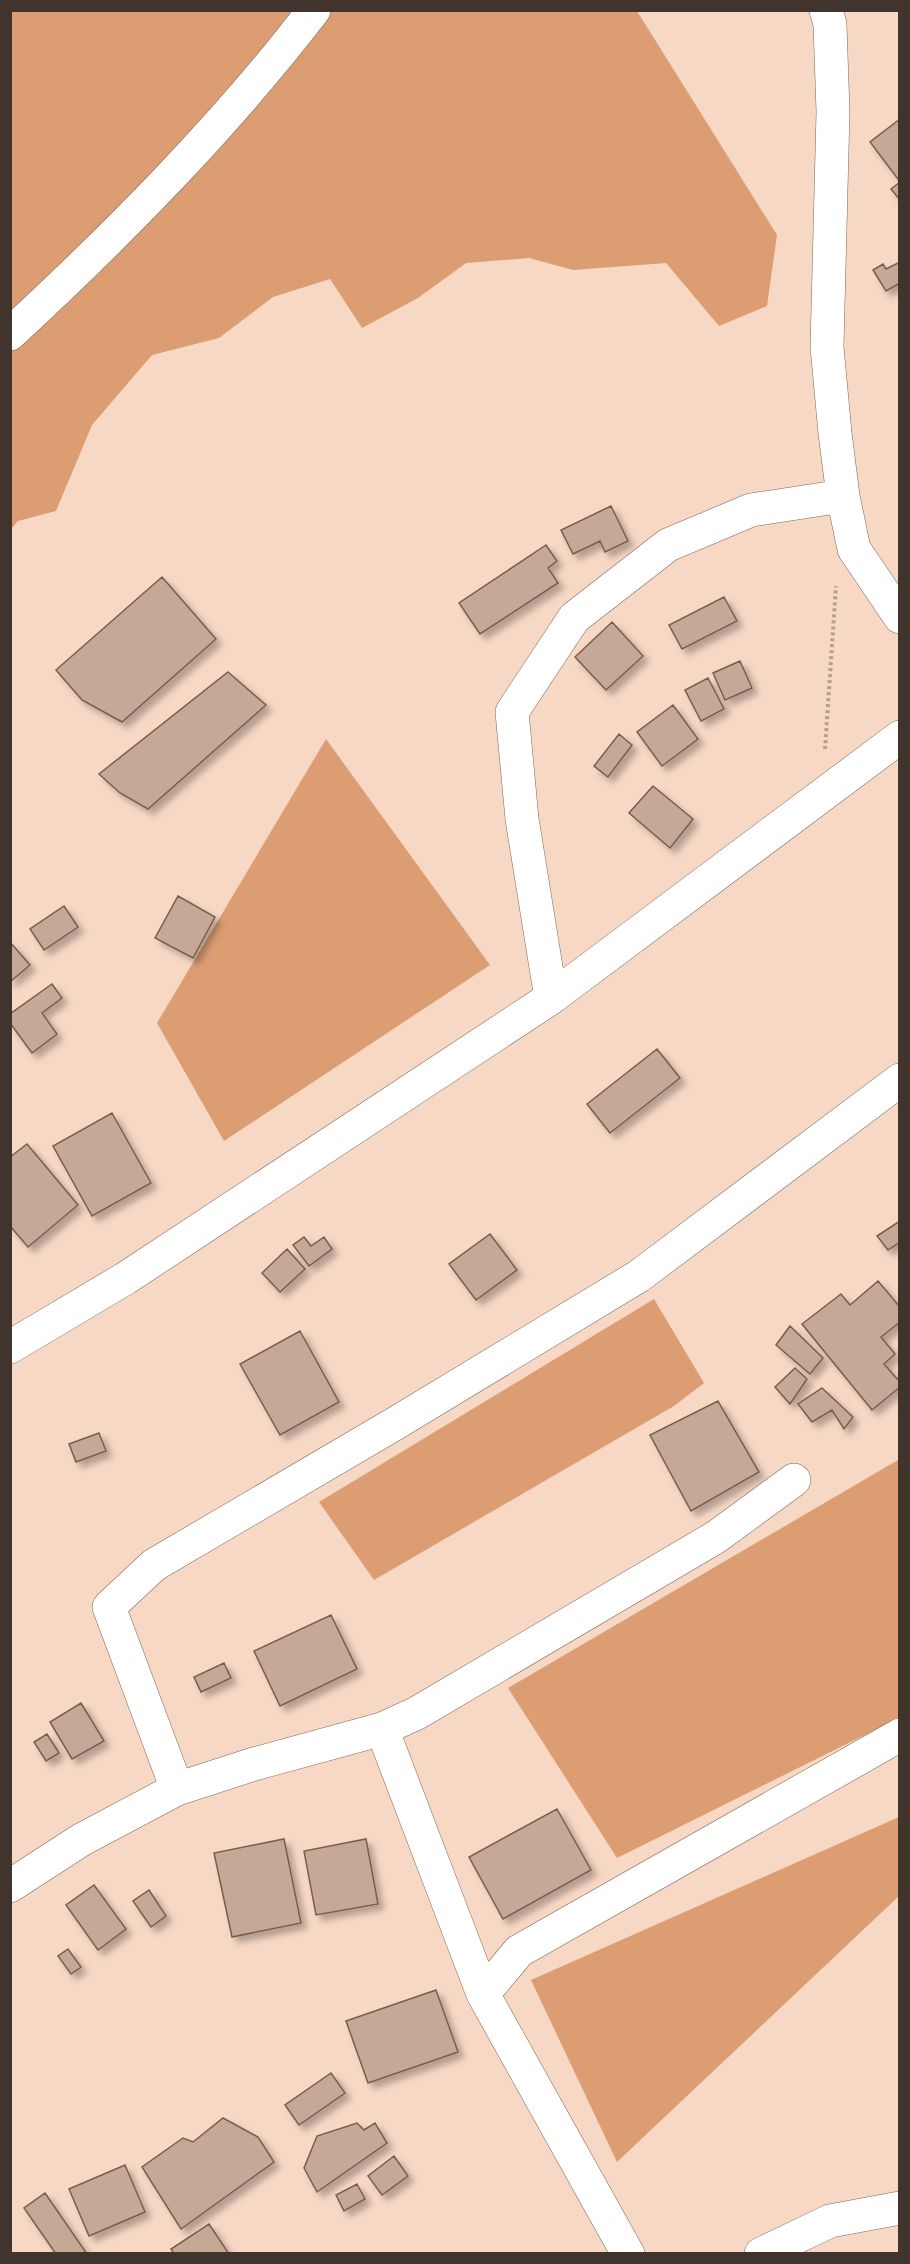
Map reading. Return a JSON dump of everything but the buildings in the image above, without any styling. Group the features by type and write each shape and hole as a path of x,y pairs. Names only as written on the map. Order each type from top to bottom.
{"street":[{"path":"10,334 54,294 211,134 314,10"},
{"path":"826,10 830,24 833,112 827,347 843,496 854,549 900,617"},
{"path":"551,998 522,819 512,712 574,618 668,545 752,510 843,496"},
{"path":"10,1347 126,1278 551,998 900,737"},
{"path":"177,1789 109,1607 154,1565 396,1423 639,1276 900,1080"},
{"path":"10,1886 81,1840 177,1789 254,1764 382,1729 417,1713 716,1537 794,1480"},
{"path":"382,1729 483,1994 628,2253"},
{"path":"483,1994 519,1951 900,1735"},
{"path":"761,2253 830,2221 900,2208"}],"path":[{"path":"822,795 837,573 854,549"}],"shaded area":[{"path":"10,11 637,11 777,235 767,306 719,326 666,263 573,270 529,258 466,263 418,298 362,328 330,279 273,297 219,338 152,355 92,425 56,511 18,521 11,529"},
{"path":"326,739 490,965 224,1141 157,1023"},
{"path":"654,1299 704,1383 674,1406 374,1580 319,1502"},
{"path":"898,1460 899,1718 617,1858 508,1688"},
{"path":"899,1817 899,1896 617,2162 531,1980"}]}
